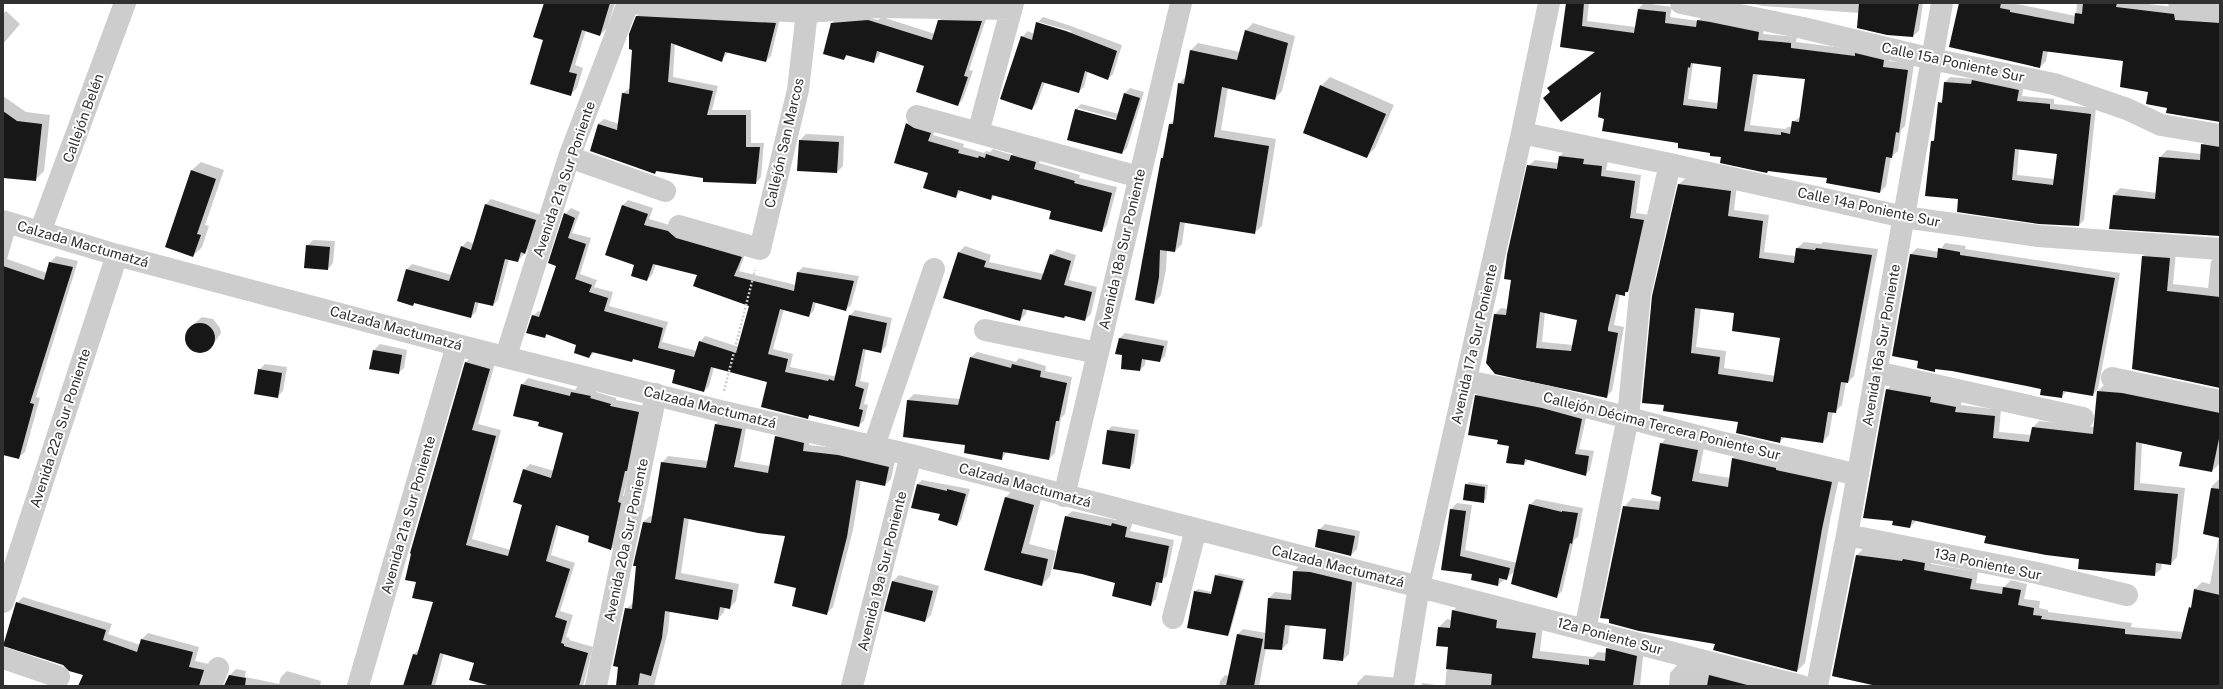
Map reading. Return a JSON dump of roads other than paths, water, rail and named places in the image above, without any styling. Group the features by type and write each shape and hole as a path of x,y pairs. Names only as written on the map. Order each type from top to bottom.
{"street":[{"name":"Callejón Belén","path":"40,232 125,3"},
{"path":"628,3 806,12 878,7 1012,6 978,133"},
{"name":"Avenida 21a Sur Poniente","path":"506,356 569,157 628,3"},
{"name":"Avenida 18a Sur Poniente","path":"1064,496 1181,3"},
{"name":"Avenida 17a Sur Poniente","path":"1403,686 1419,586 1522,133 1549,3"},
{"name":"Calle 15a Poniente Sur","path":"1681,3 1803,28 1932,59 2054,84 2127,109 2161,125 2220,135"},
{"name":"Avenida 16a Sur Poniente","path":"1817,686 1858,475 1942,3"},
{"path":"2179,3 2220,9"},
{"name":"Callejón San Marcos","path":"679,226 760,249 798,90 806,12"},
{"path":"917,116 1140,177"},
{"name":"Calle 14a Poniente Sur","path":"1522,133 1670,164 1904,217 2038,236 2220,249"},
{"path":"569,157 665,191"},
{"path":"1585,630 1628,417 1640,294 1670,164"},
{"name":"Calzada Mactumatzá","path":"3,221 117,255 457,345 506,356 720,411 911,455 1064,496 1419,586"},
{"name":"Avenida 22a Sur Poniente","path":"4,593 117,255"},
{"path":"874,446 934,269"},
{"path":"985,330 1098,353"},
{"name":"Avenida 21a Sur Poniente","path":"358,686 457,345"},
{"path":"1876,372 2084,418"},
{"path":"2112,378 2220,401"},
{"name":"Callejón Décima Tercera Poniente Sur","path":"1466,381 1545,396 1716,441 1858,475"},
{"name":"Avenida 20a Sur Poniente","path":"596,686 656,394"},
{"name":"Avenida 19a Sur Poniente","path":"852,686 911,455"},
{"path":"1173,618 1196,529"},
{"name":"13a Poniente Sur","path":"1847,535 2037,573 2127,595"},
{"name":"12a Poniente Sur","path":"1419,586 1801,686"},
{"path":"3,658 59,677"}]}
